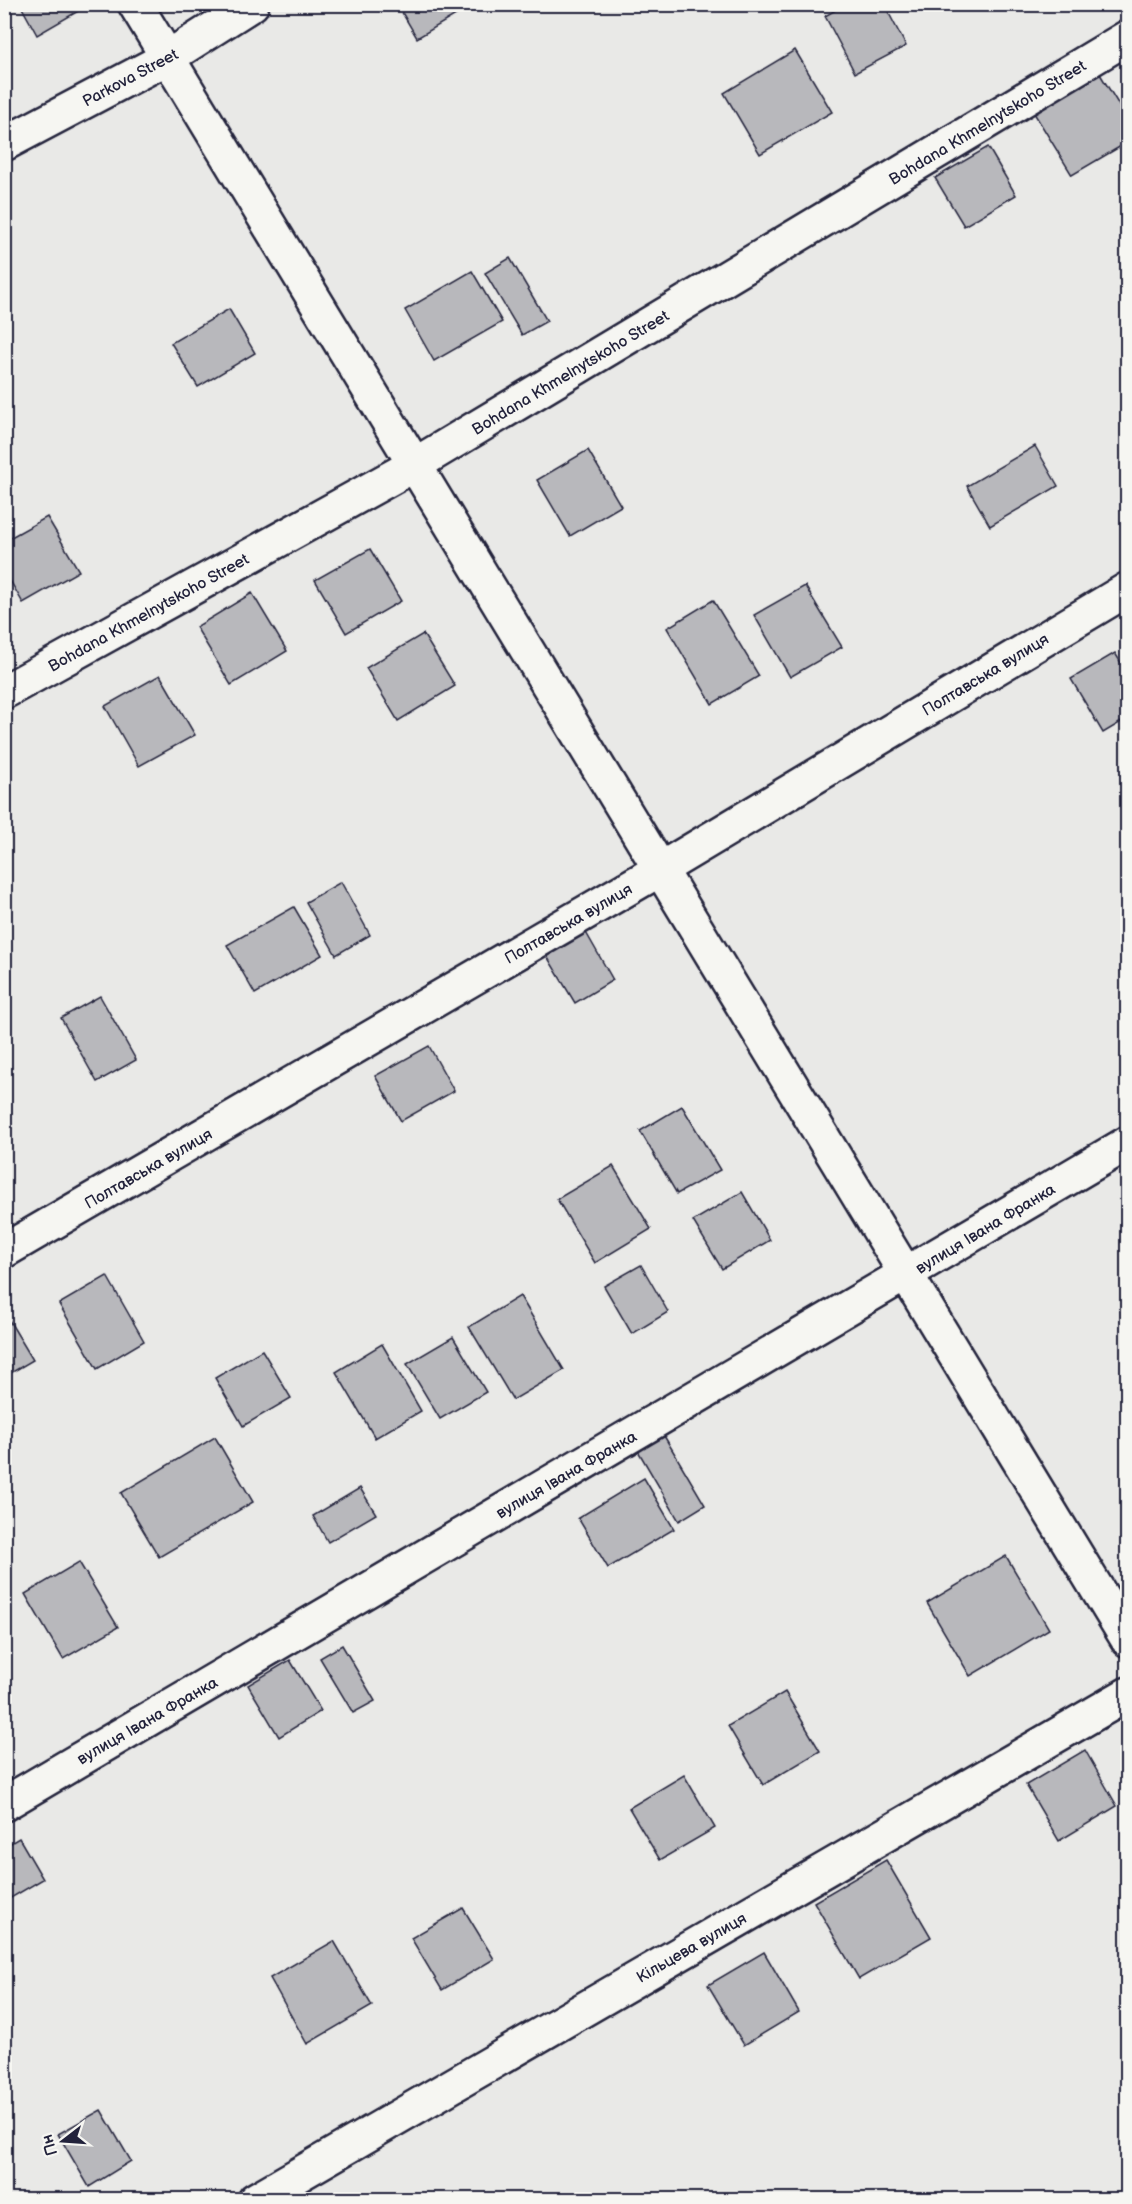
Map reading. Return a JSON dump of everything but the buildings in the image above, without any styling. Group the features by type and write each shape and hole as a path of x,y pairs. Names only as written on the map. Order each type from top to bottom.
{"street":[{"path":"135,4 1128,1640"},
{"name":"Parkova Street","path":"4,144 167,58 252,4"},
{"name":"Bohdana Khmelnytskoho Street","path":"4,692 416,464 1128,37"},
{"name":"Полтавська вулиця","path":"4,1251 659,870 1128,589"},
{"name":"вулиця Івана Франка","path":"4,1804 1128,1143"},
{"name":"Кільцева вулиця","path":"255,2199 1128,1694"}]}
